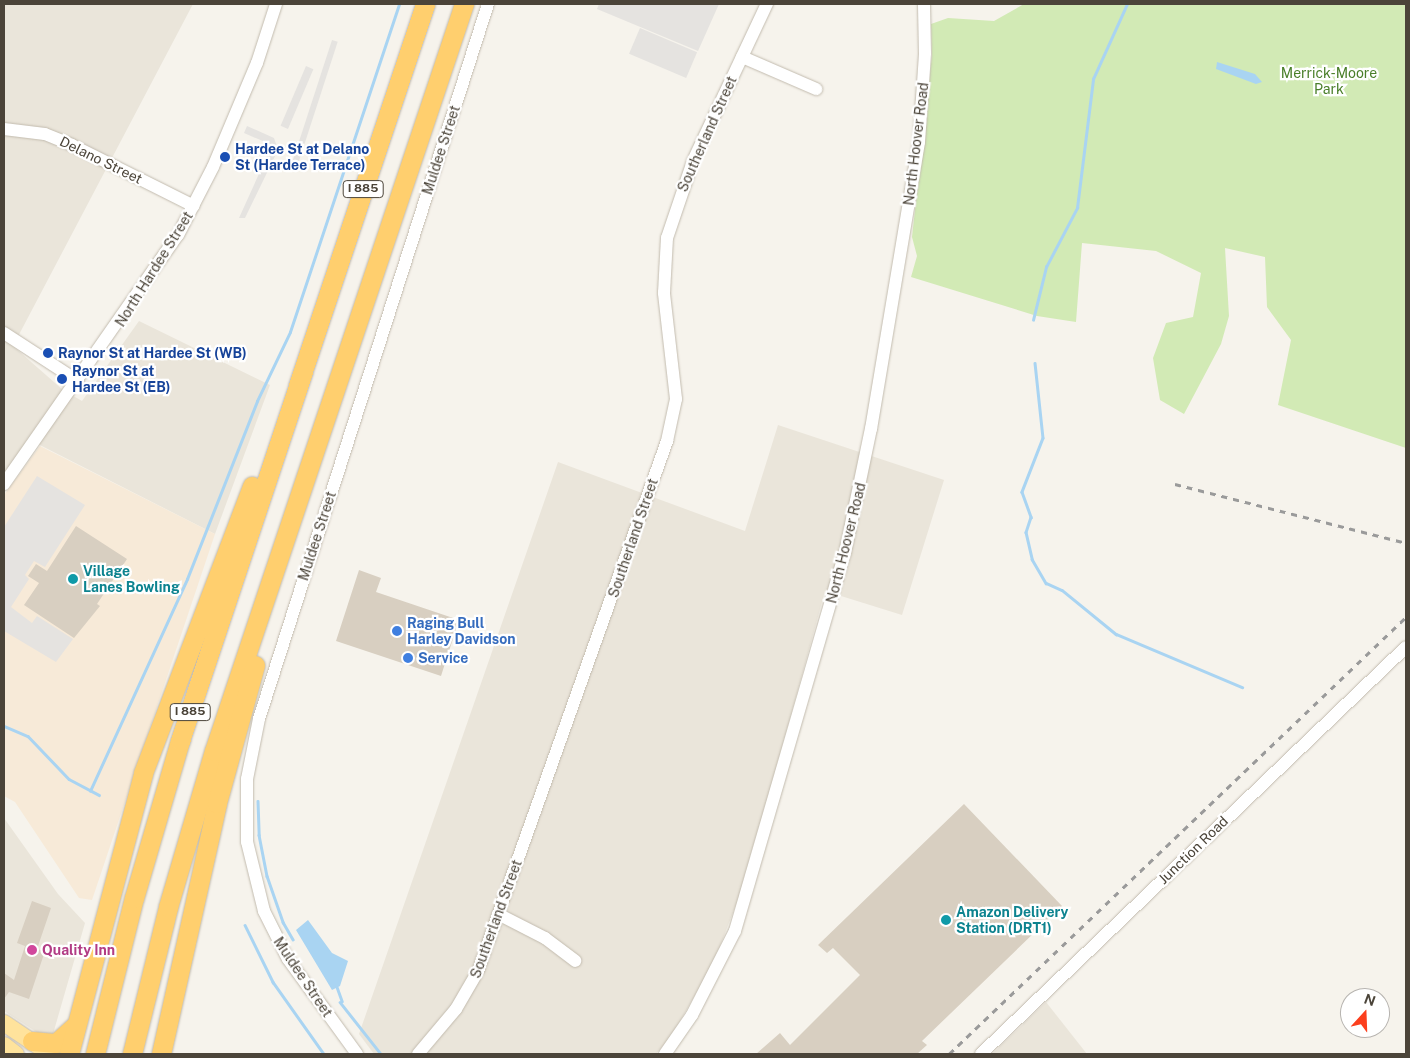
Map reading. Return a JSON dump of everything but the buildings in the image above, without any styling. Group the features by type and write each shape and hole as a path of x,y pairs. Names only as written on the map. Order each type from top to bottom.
{"highway":[{"name":"I 885","path":"96,1054 156,819 300,375 425,4"},
{"name":"I 885","path":"132,1054 190,829 275,566 464,4"},
{"path":"69,1054 124,837 156,734 244,506 300,375"},
{"path":"161,1054 217,804 266,624 275,566"},
{"path":"32,1041 56,1043 76,1025"}],"main road":[{"path":"4,1022 50,1054"},
{"path":"4,1045 16,1054"}],"street":[{"name":"North Hardee Street","path":"4,484 150,280 194,206 257,63 276,4"},
{"name":"Muldee Street","path":"357,1054 288,959 264,911 247,842 247,779 258,719 488,4"},
{"name":"Southerland Street","path":"418,1054 469,990 667,441 676,399 664,293 667,238 688,174 767,4"},
{"name":"North Hoover Road","path":"665,1054 696,1009 735,931 770,822 847,545 871,429 919,142 926,53 924,4"},
{"path":"742,57 816,89"},
{"name":"Delano Street","path":"4,129 45,134 72,145 194,206"},
{"path":"4,333 78,381"},
{"name":"Junction Road","path":"981,1054 1406,647"},
{"path":"498,914 545,938 575,960"}],"shaded area":[{"path":"4,4 193,4 13,346 63,390 82,401 139,321 270,385 215,534 30,440 4,476"},
{"path":"599,4 719,4 698,51 597,9"},
{"path":"640,28 697,52 686,78 629,54"},
{"path":"332,40 338,42 297,168 291,166"},
{"path":"306,66 313,69 288,129 281,126"},
{"path":"247,126 274,138 278,150 245,218 239,218 272,145 244,133"},
{"path":"778,425 944,480 902,615 825,591 746,879 713,964 672,1035 656,1054 374,1054 359,1034 558,462 745,531"},
{"path":"40,446 215,534 92,900 79,898 15,802 4,796 4,495"},
{"path":"37,476 85,505 45,567 34,561 25,575 29,579 11,607 32,623 37,616 73,639 56,662 4,631 4,527"},
{"path":"4,818 58,894 85,923 53,1034 38,1033 4,1011"},
{"path":"1046,1002 1087,1054 992,1054"}],"green space":[{"name":"Merrick-Moore Park","path":"1024,4 1406,4 1406,448 1278,405 1291,340 1267,307 1265,257 1225,248 1229,316 1221,344 1184,414 1160,400 1153,358 1166,323 1193,317 1201,273 1156,251 1082,243 1076,322 1037,316 911,277 917,256 912,237 932,55 931,24 948,18 994,21"}],"water":[{"path":"1217,62 1255,74 1262,82 1256,84 1216,69"},
{"path":"308,920 332,953 348,961 340,986 332,990 296,930"}],"waterway":[{"path":"90,791 187,579 257,401 290,332 399,4"},
{"path":"1033,320 1046,267 1077,208 1093,79 1127,4"},
{"path":"1035,363 1043,438 1022,492 1031,517 1026,532 1032,559 1046,583 1062,590 1116,634 1242,687"},
{"path":"4,726 28,736 69,779 99,795"},
{"path":"258,801 259,835 267,876 283,922 293,939"},
{"path":"245,925 273,982 324,1054"},
{"path":"337,987 342,1001"},
{"path":"340,1002 381,1054"}],"railway":[{"path":"1175,484 1406,543"},
{"path":"949,1054 1406,617"}],"place":[{"name":"Hardee St at Delano St (Hardee Terrace)","path":"225,157"},
{"name":"Raynor St at Hardee St (WB)","path":"48,353"},
{"name":"Raynor St at Hardee St (EB)","path":"62,379"},
{"name":"Village Lanes Bowling","path":"73,579"},
{"name":"Raging Bull Harley Davidson","path":"397,631"},
{"name":"Service","path":"408,658"},
{"name":"Amazon Delivery Station (DRT1)","path":"946,920"},
{"name":"Quality Inn","path":"32,950"}]}
